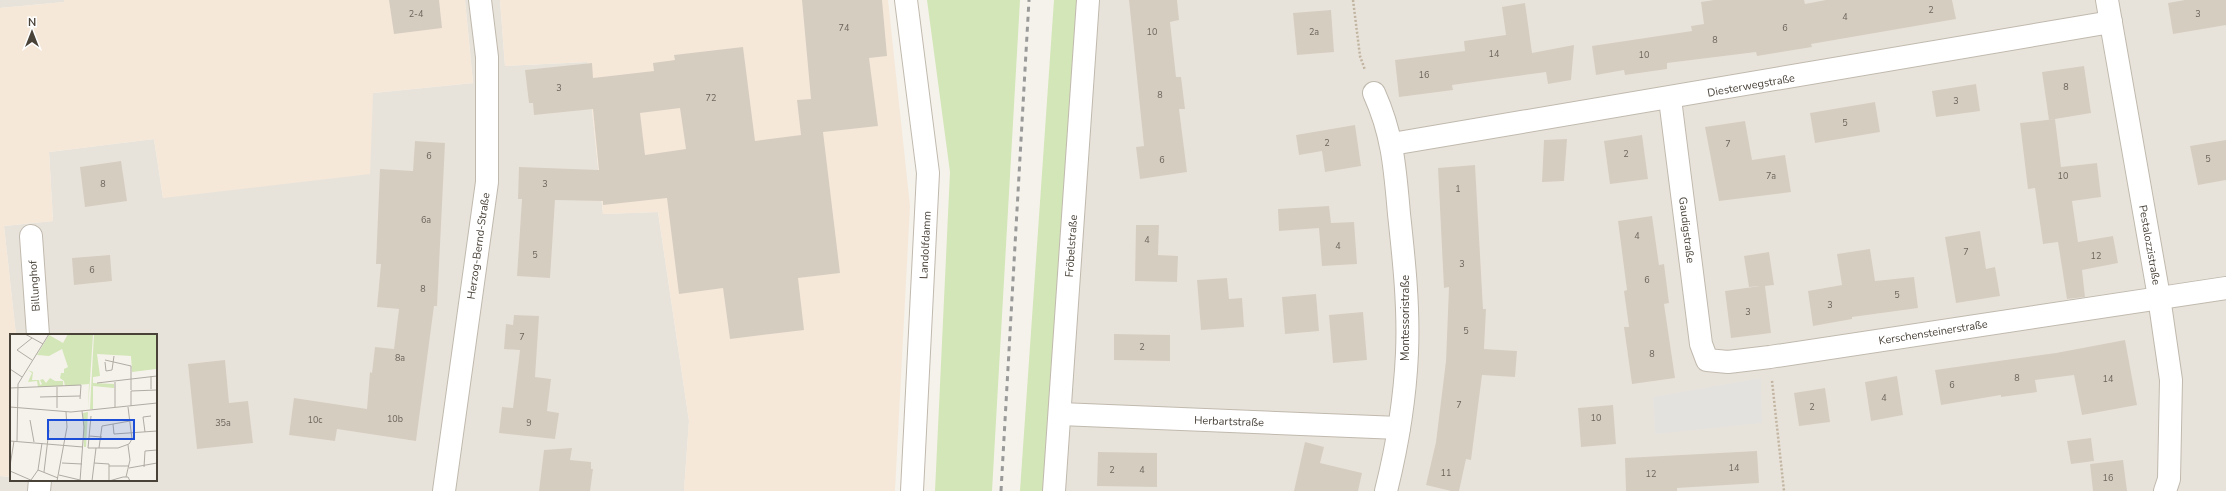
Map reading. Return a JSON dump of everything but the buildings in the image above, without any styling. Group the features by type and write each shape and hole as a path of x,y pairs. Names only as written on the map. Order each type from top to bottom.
{"street":[{"name":"Herzog-Bernd-Straße","path":"444,491 487,182 487,57 480,0"},
{"name":"Landolfdamm","path":"906,0 928,173 912,491"},
{"name":"Fröbelstraße","path":"1054,491 1088,0"},
{"name":"Pestalozzistraße","path":"2107,0 2159,297 2171,380 2169,479 2165,491"},
{"name":"Diesterwegstraße","path":"1392,144 1670,99 2110,22"},
{"name":"Montessoristraße","path":"1374,93 1385,118 1392,144 1406,280 1407,353 1399,428 1386,491"},
{"name":"Gaudigstraße","path":"1670,99 1701,344 1707,360"},
{"name":"Billunghof","path":"31,236 38,334"},
{"name":"Kerschensteinerstraße","path":"1707,360 1728,362 1770,357 2226,288"},
{"name":"Herbartstraße","path":"1060,414 1399,428"},
{"path":"39,491 40,481"}],"path":[{"path":"1354,0 1360,56 1374,93"},
{"path":"1770,357 1784,491"}],"shaded area":[{"path":"0,0 64,0 64,2 0,8"},
{"path":"64,0 465,0 473,83 373,93 370,174 163,198 154,139 49,152 53,221 4,226 16,334 10,334 10,477 0,476 0,8 64,2"},
{"path":"465,0 500,0 505,66 587,62 603,214 658,212 689,421 684,491 0,491 0,476 10,477 10,481 157,481 157,334 16,334 4,226 53,221 49,152 154,139 163,198 373,93 473,83"},
{"path":"500,0 888,0 910,206 895,491 684,491 689,421 658,212 603,214 587,62 505,66"},
{"path":"1085,0 2226,0 2226,491 1049,491"},
{"path":"1761,378 1762,423 1655,434 1653,397"}],"green space":[{"path":"927,0 1020,0 992,491 935,491 950,172"},
{"path":"1054,0 1085,0 1049,491 1020,491"}],"railway":[{"path":"1001,491 1029,0"}]}
